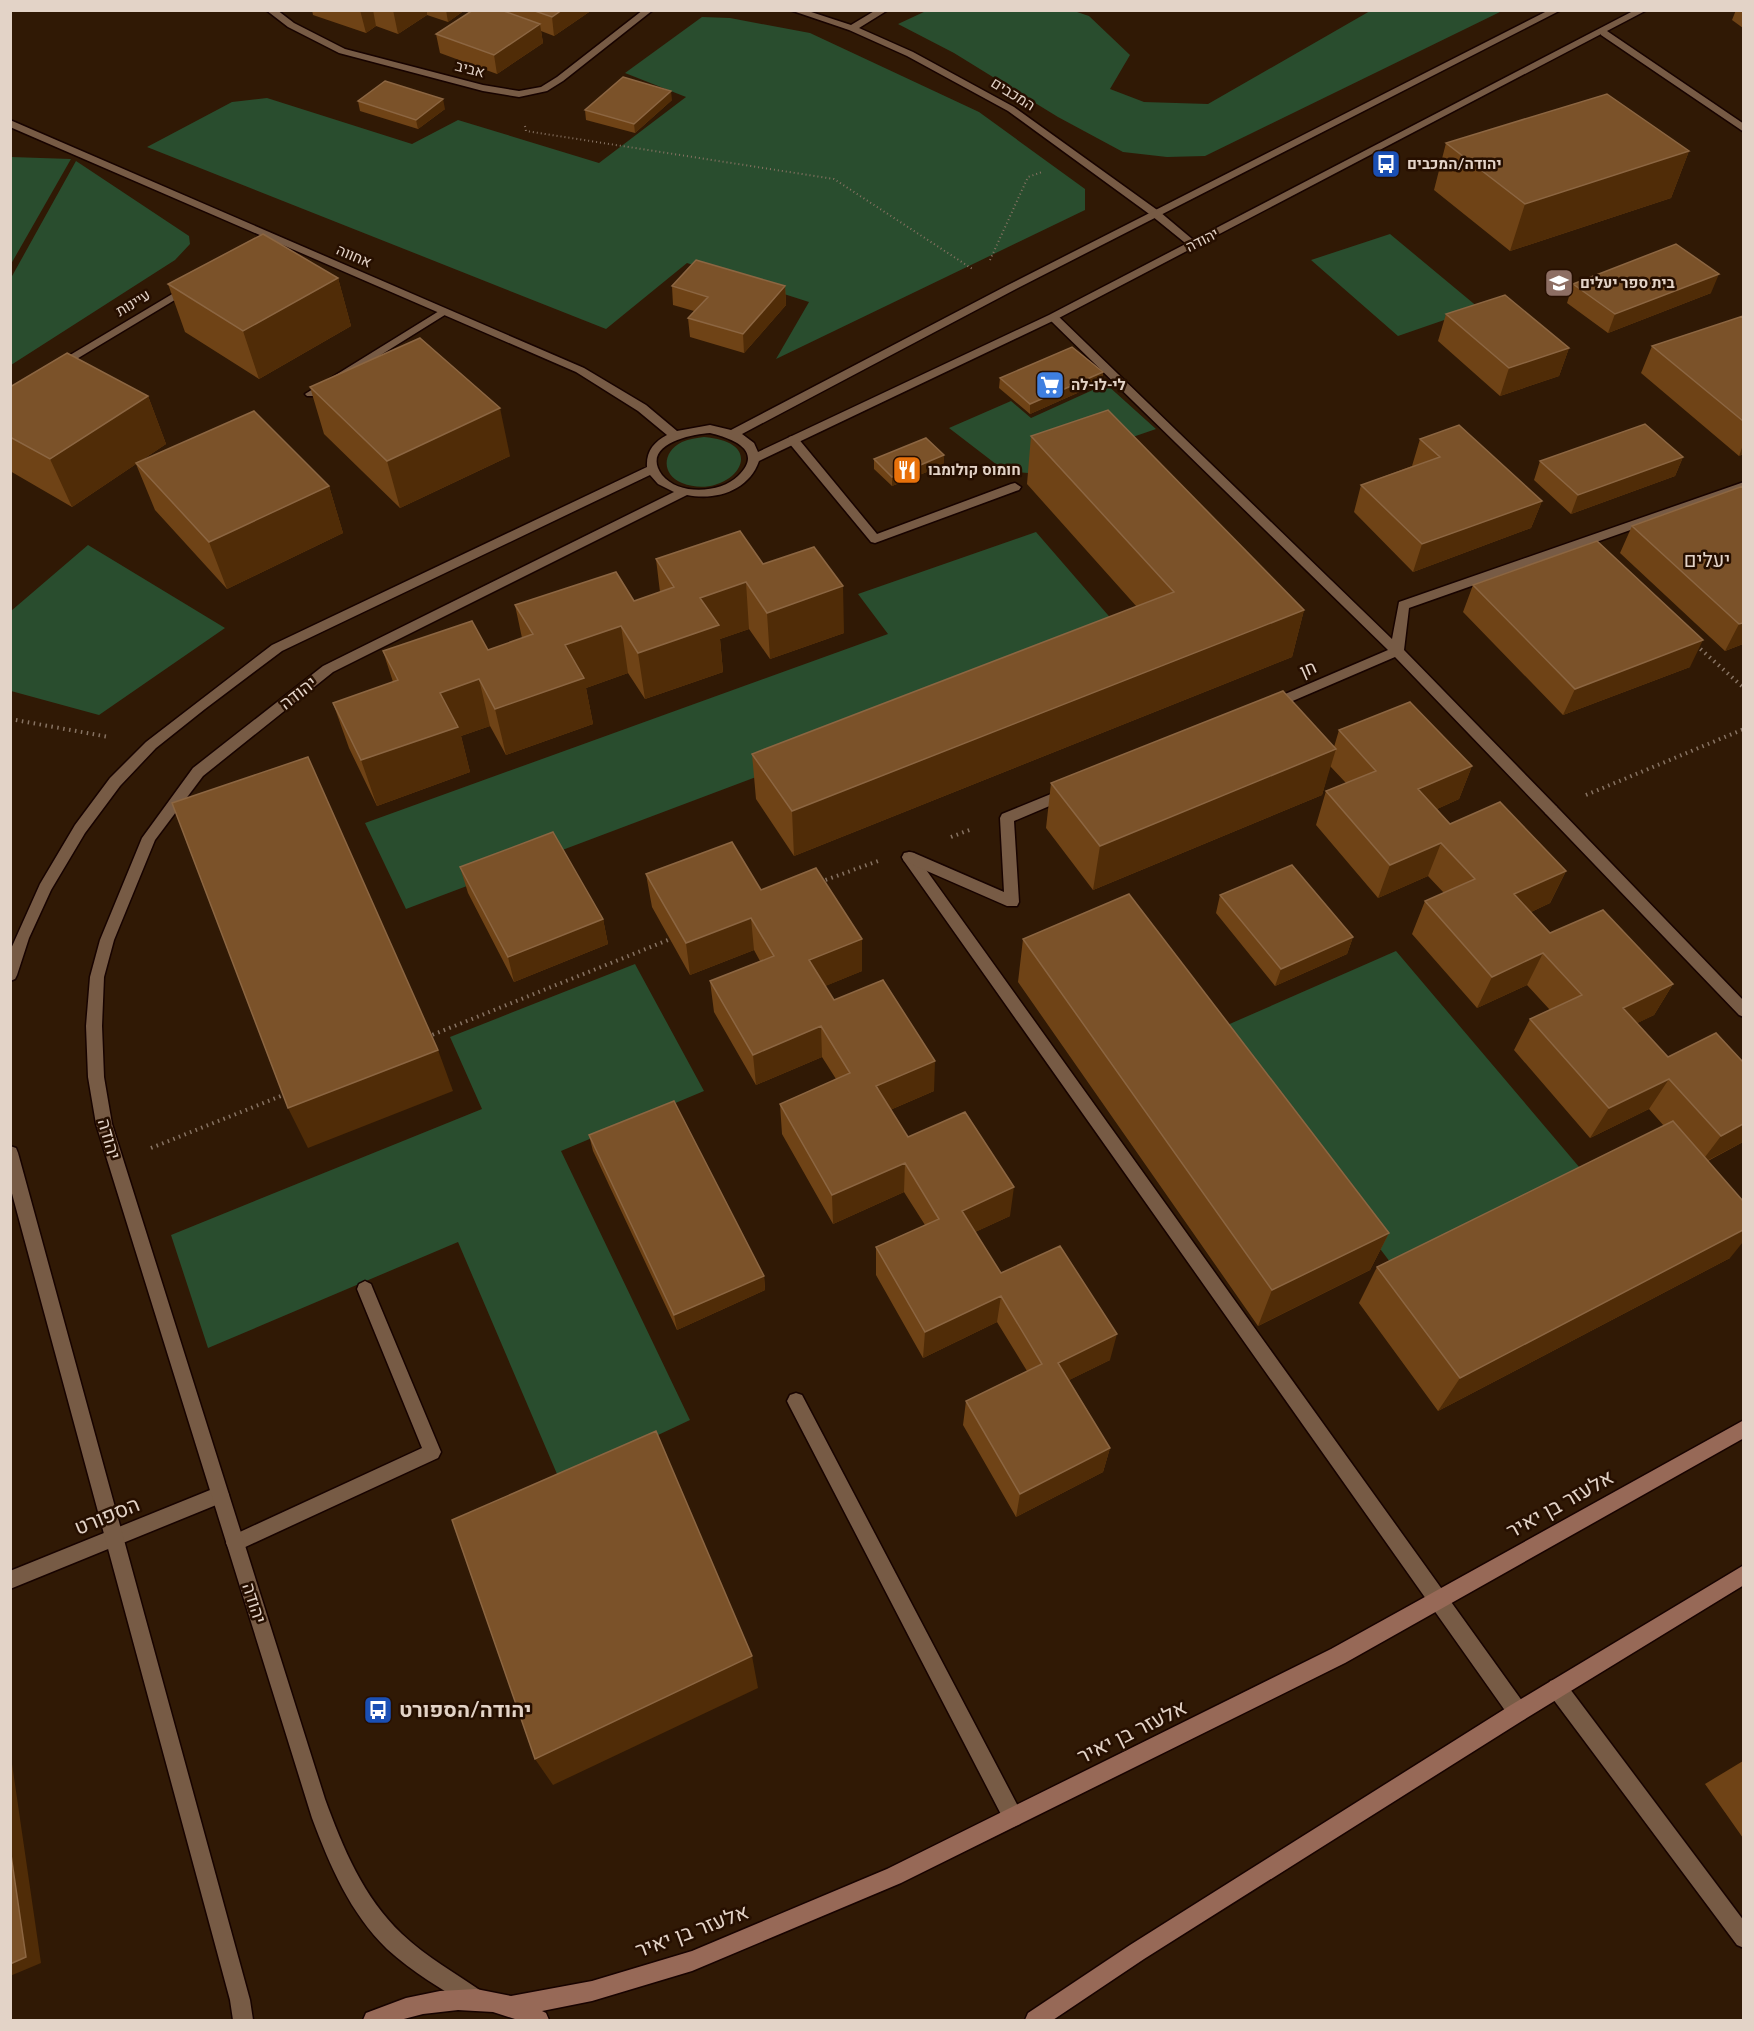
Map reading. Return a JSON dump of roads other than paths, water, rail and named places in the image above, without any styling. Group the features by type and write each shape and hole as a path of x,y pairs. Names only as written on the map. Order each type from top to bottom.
{"main road":[{"name":"אלעזר בן יאיר","path":"511,2006 592,1991 692,1961 894,1876 1327,1661 1743,1428"},
{"path":"1035,2020 1137,1952 1518,1712 1743,1574"},
{"path":"373,2020 427,2002 477,2000 511,2006 539,2020"}],"street":[{"name":"אביב","path":"270,10 291,25 342,51 483,88 519,94 544,89 560,79 649,10"},
{"name":"המכבים","path":"794,10 852,28 960,79 1011,109 1156,214 1193,244"},
{"path":"852,28 884,10"},
{"path":"733,434 1012,287 1557,10"},
{"name":"יהודה","path":"755,458 1053,317 1604,33 1643,10"},
{"path":"1604,33 1743,129"},
{"name":"אחווה","path":"10,123 268,240 444,311 580,370 642,408 675,435"},
{"name":"עיינות","path":"48,372 204,278"},
{"path":"311,394 444,311"},
{"path":"1053,317 1397,651 1743,1011"},
{"path":"710,429 733,434 752,448 755,458 753,469 745,479 733,487 709,493 684,492 664,483 653,469 653,459 657,450 675,435 686,431 710,429"},
{"path":"793,440 875,539 1015,487"},
{"path":"10,975 22,938 45,888 74,839 115,782 152,745 277,648 653,469"},
{"path":"1397,651 1403,605 1743,486"},
{"name":"יהודה","path":"477,2000 395,1942 363,1904 333,1850 104,1125 96,1077 94,1026 97,977 107,940 149,838 198,772 328,669 684,492"},
{"name":"חן","path":"1256,711 1397,651"},
{"path":"1083,785 1007,818 1012,902 909,857 1518,1712"},
{"path":"10,1153 240,2000 243,2020"},
{"path":"235,1543 432,1452 365,1289"},
{"path":"796,1401 1013,1817"},
{"name":"הספורט","path":"10,1580 220,1495"},
{"path":"1557,1688 1743,1938"}],"place":[{"name":"יהודה/המכבים","path":"1386,164"},
{"name":"בית ספר יעלים","path":"1559,283"},
{"name":"לי-לו-לה","path":"1050,385"},
{"name":"חומוס קולומבו","path":"907,470"},
{"name":"יהודה/הספורט","path":"378,1710"}],"district":[{"name":"יעלים","path":"1707,560"}]}
